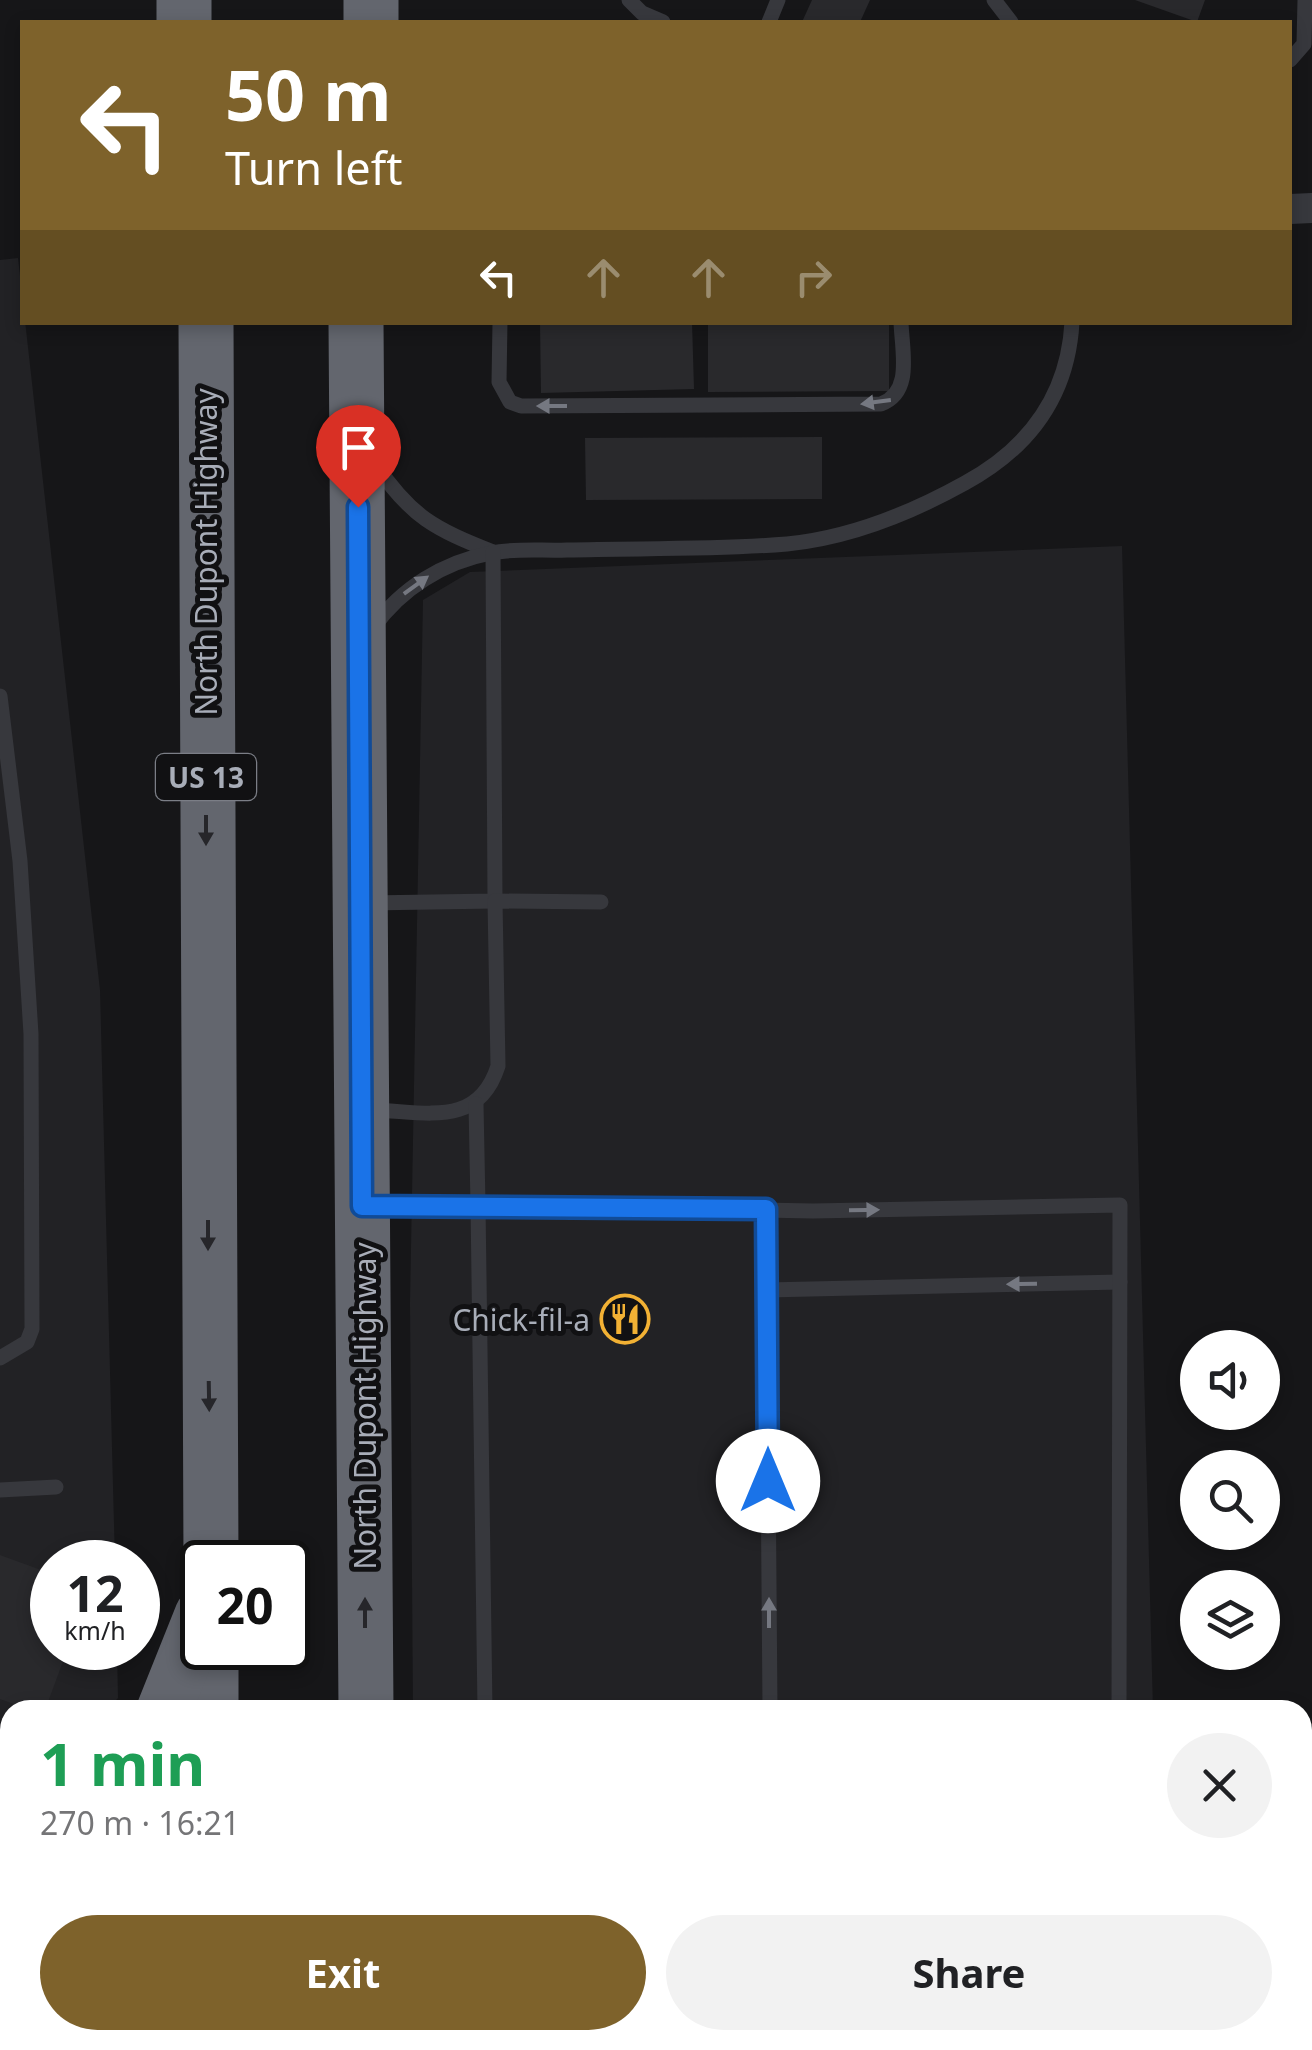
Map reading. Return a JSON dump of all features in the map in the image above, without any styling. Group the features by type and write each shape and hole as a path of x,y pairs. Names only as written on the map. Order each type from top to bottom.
{"highway":[{"path":"198,325 204,382"},
{"name":"North Dupont Highway","path":"206,325 211,1540"},
{"name":"North Dupont Highway","path":"356,325 366,1700"},
{"path":"168,1700 180,1670"},
{"path":"211,1670 211,1700"}],"lane":[{"path":"629,0 642,13 658,20"},
{"path":"994,0 1009,20"},
{"path":"1292,58 1304,44 1305,0"},
{"path":"500,325 499,382 510,402 522,406 881,404 893,400 902,386 901,325"},
{"path":"359,648 406,590 435,572 493,552 789,544 887,519 989,470 1033,431 1058,394 1070,355 1072,325"},
{"path":"357,437 412,513 432,527 493,552"},
{"path":"362,1110 460,1112 476,1104 490,1090 498,1066 493,552"},
{"path":"0,696 20,860 32,1034 32,1329 27,1342 0,1358"},
{"path":"361,902 601,902"},
{"path":"476,1104 485,1700"},
{"path":"362,1206 766,1209 1120,1205 1119,1700"},
{"path":"766,1209 770,1700"},
{"path":"767,1290 1120,1282"},
{"path":"0,1490 56,1487"}],"shaded area":[{"path":"18,258 20,325 26,325 100,990 114,1540 30,1540 30,1670 117,1670 118,1698 0,1700 0,260"},
{"path":"1122,546 1153,1700 413,1700 410,1303 423,600 470,572"}],"building":[{"path":"812,0 870,0 861,20 803,20"},
{"path":"1135,0 1205,0 1198,20"},
{"path":"540,325 692,325 694,389 541,393"},
{"path":"708,325 889,325 889,391 708,392"},
{"path":"822,437 822,499 586,500 585,438"},
{"path":"0,1555 30,1566 30,1670 60,1670 49,1700 3,1700"}],"place":[{"name":"Chick-fil-a","path":"625,1319"}],"route":[{"path":"358,507 362,1206 766,1209 768,1481"}]}
